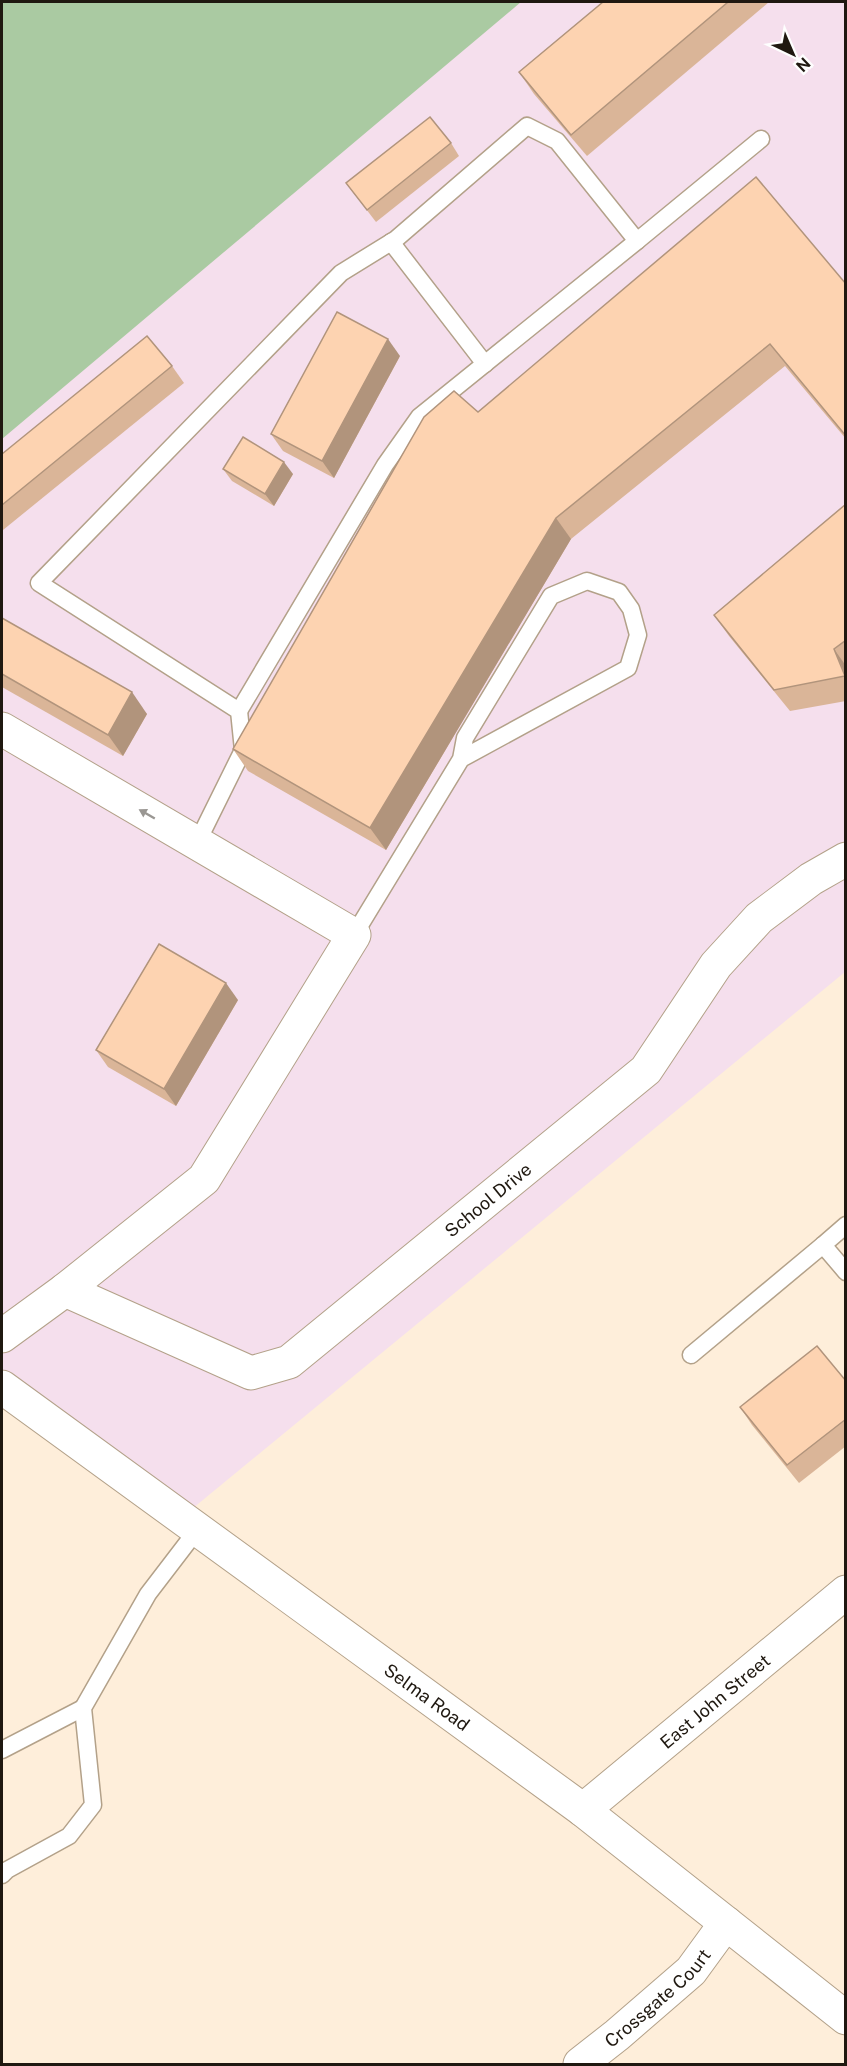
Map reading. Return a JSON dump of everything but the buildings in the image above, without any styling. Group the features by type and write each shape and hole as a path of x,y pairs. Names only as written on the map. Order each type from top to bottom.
{"street":[{"path":"2,729 354,935 204,1179 65,1290 2,1336"},
{"name":"School Drive","path":"65,1290 251,1373 289,1362 646,1070 716,965 759,918 812,879 846,859"},
{"name":"Selma Road","path":"2,1387 583,1810 846,2018"},
{"name":"East John Street","path":"583,1810 846,1592"},
{"name":"Crossgate Court","path":"580,2064 617,2036 691,1971 726,1923"}],"lane":[{"path":"239,711 39,582 341,273 392,242 527,126 557,141 637,241"},
{"path":"197,843 243,750 239,711 385,465 419,417 760,140"},
{"path":"392,242 485,364"},
{"path":"354,935 461,759 465,738 551,596 587,581 619,592 631,609 638,635 627,668 461,759"},
{"path":"691,1355 846,1226"},
{"path":"823,1245 846,1272"},
{"path":"2,1750 83,1708 148,1594 197,1530"},
{"path":"3,1868 69,1836 93,1805 83,1708"}],"shaded area":[{"path":"518,2 845,2 845,972 181,1518 2,1387 2,437"}],"green space":[{"path":"2,2 521,2 2,439"}]}
